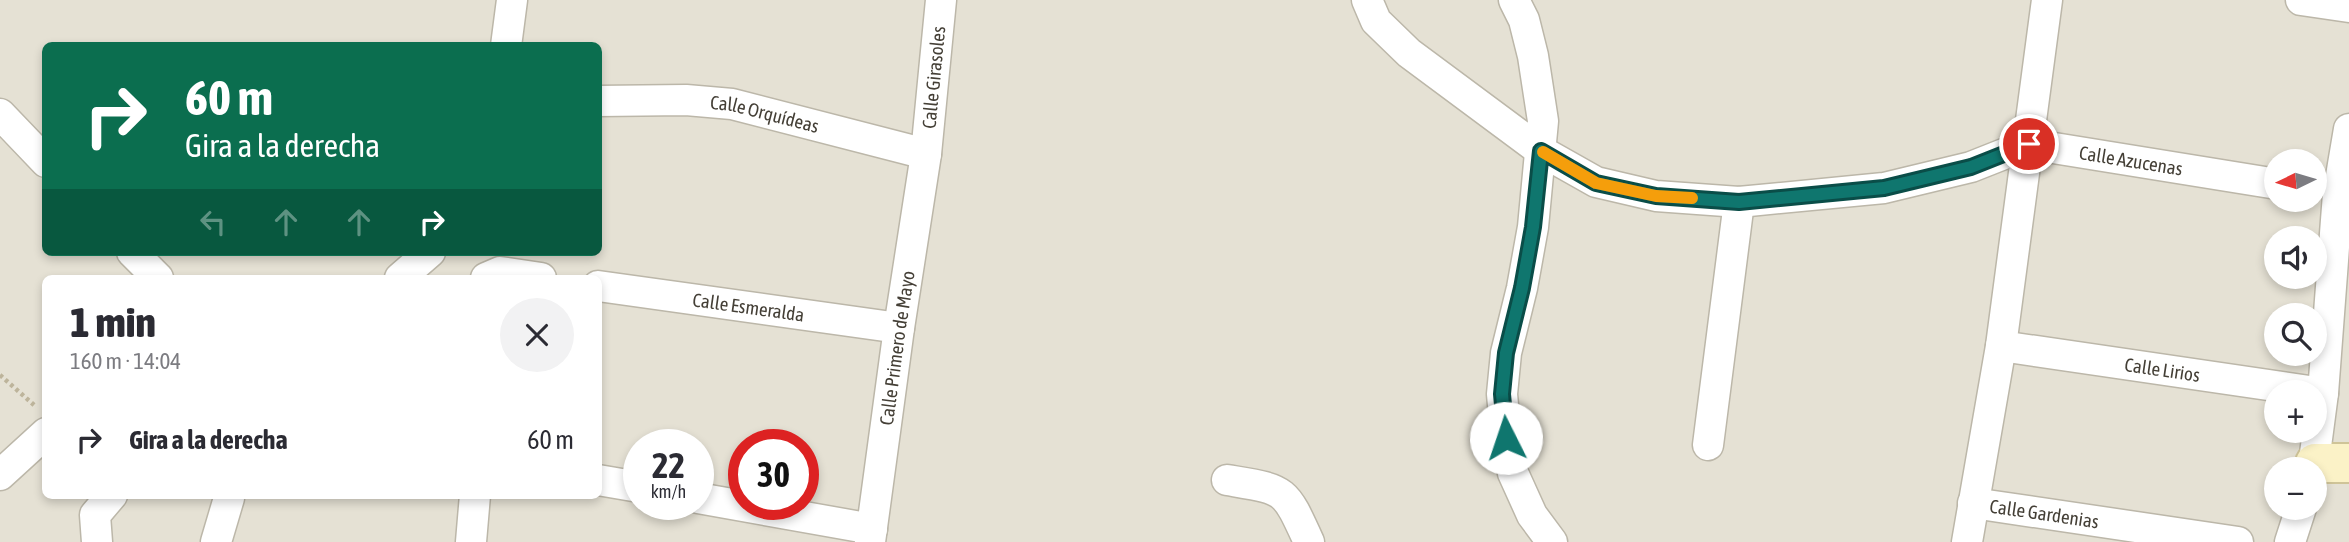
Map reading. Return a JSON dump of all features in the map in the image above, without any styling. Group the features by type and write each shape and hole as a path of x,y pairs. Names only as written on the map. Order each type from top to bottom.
{"street":[{"path":"507,42 512,0"},
{"name":"Calle Girasoles","path":"926,154 941,0"},
{"path":"1367,0 1376,20 1409,53 1541,151 1596,183 1656,196 1739,202 1884,188 1971,167 2029,144"},
{"path":"1514,0 1524,20 1533,56 1543,121 1533,227 1506,353 1502,394 1506,438 1513,473 1532,514 1552,542"},
{"path":"1967,542 2001,346 2047,0"},
{"path":"2301,0 2349,7"},
{"name":"Calle Orquídeas","path":"602,101 685,100 732,104 926,154"},
{"path":"0,114 42,158"},
{"path":"2324,380 2334,193 2349,129"},
{"name":"Calle Azucenas","path":"2029,144 2264,182"},
{"name":"Calle Primero de Mayo","path":"871,536 926,154"},
{"path":"1708,444 1739,202"},
{"path":"136,256 155,275"},
{"path":"403,275 425,256"},
{"path":"495,270 524,275"},
{"name":"Calle Esmeralda","path":"602,287 899,328"},
{"name":"Calle Lirios","path":"2001,346 2264,384"},
{"path":"0,475 41,420"},
{"path":"1227,480 1274,488 1289,499 1309,542"},
{"path":"602,481 623,484"},
{"path":"97,542 95,515 109,499"},
{"path":"216,542 229,499"},
{"path":"471,542 475,499"},
{"path":"714,502 871,536"},
{"name":"Calle Gardenias","path":"1973,503 2238,542"},
{"path":"2290,542 2297,520"}],"path":[{"path":"0,375 41,420"}],"shaded area":[{"path":"0,0 2349,0 2349,542 0,542"}],"slow traffic":[{"path":"1543,152 1596,183 1656,196 1692,198"}],"route":[{"path":"1506,438 1502,394 1506,353 1533,227 1541,151 1596,183 1656,196 1739,202 1884,188 1971,167 2029,144"}]}
